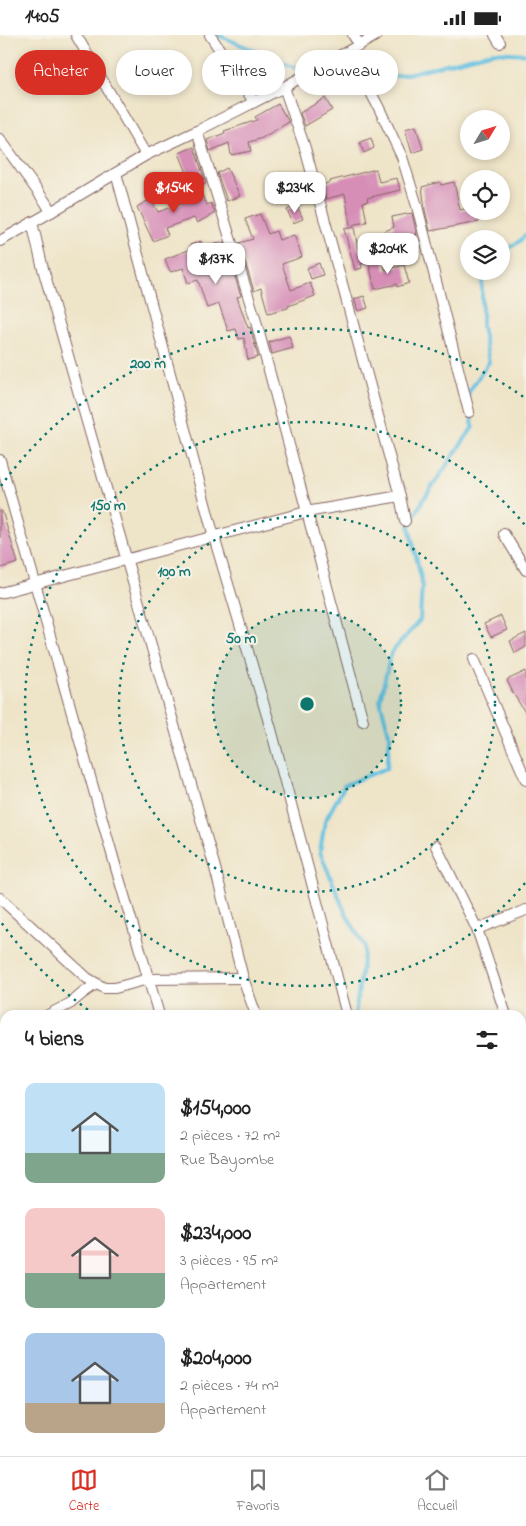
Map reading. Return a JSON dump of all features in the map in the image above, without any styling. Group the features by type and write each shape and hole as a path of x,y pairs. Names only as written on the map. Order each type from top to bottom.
{"street":[{"path":"76,35 146,155"},
{"path":"210,35 254,102"},
{"path":"354,35 360,45"},
{"path":"351,50 378,35"},
{"path":"285,90 305,148 400,496 405,521"},
{"path":"0,241 146,155 268,95"},
{"path":"372,95 402,157 417,206 469,412"},
{"path":"197,131 256,318 363,721"},
{"path":"0,139 51,212"},
{"path":"116,173 214,537 271,729 346,1010"},
{"path":"32,222 42,265 215,868 243,978 254,1010"},
{"path":"0,459 157,1010"},
{"path":"0,593 306,512 400,496"},
{"path":"504,534 526,570"},
{"path":"474,659 526,780"},
{"path":"436,846 477,929 504,1010"},
{"path":"0,898 96,984 104,988 115,988 148,979 243,978"},
{"path":"477,929 526,910"},
{"path":"58,1010 71,1003 96,984"}],"building":[{"path":"325,98 332,110 305,126 300,113"},
{"path":"278,104 289,122 262,138 249,142 251,151 231,155 229,143 210,151 207,140 225,133 224,131 257,120 255,117"},
{"path":"416,126 423,149 412,153 405,129"},
{"path":"371,138 374,148 364,153 360,142"},
{"path":"194,147 206,183 193,188 179,153"},
{"path":"227,168 240,196 227,201 217,173"},
{"path":"376,169 379,182 397,178 400,190 367,198 368,201 363,202 367,222 350,225 345,194 326,199 322,185 330,181"},
{"path":"440,182 441,185 454,182 460,210 460,220 479,220 479,222 430,231 422,187"},
{"path":"200,191 207,205 211,203 215,213 197,223 194,218 165,228 168,235 153,241 137,207 151,199 158,212 183,203 182,199"},
{"path":"297,205 303,219 293,223 287,210"},
{"path":"412,213 417,235 415,235 417,250 406,252 403,237 387,243 383,232 394,227 392,217"},
{"path":"260,214 268,234 276,231 279,240 294,235 302,257 282,264 291,290 310,283 315,296 288,306 288,308 268,313 261,288 254,291 239,243 253,239 245,219"},
{"path":"354,227 358,250 366,247 371,261 361,264 362,268 355,270 344,229"},
{"path":"201,241 203,247 224,242 241,296 237,297 248,328 250,327 258,357 248,360 244,338 239,339 236,329 228,331 219,304 207,308 198,280 188,283 183,268 171,272 169,269 165,259 191,249 190,245"},
{"path":"383,259 385,270 404,265 409,283 397,287 397,284 375,289 369,263"},
{"path":"319,263 323,275 311,279 307,268"},
{"path":"364,296 368,308 358,311 354,299"},
{"path":"289,336 293,348 272,354 269,342"},
{"path":"0,511 2,511 18,563 0,568"},
{"path":"501,616 507,630 491,637 484,624"},
{"path":"526,633 526,647 515,653 510,641"},
{"path":"526,671 526,714 507,680"}],"waterway":[{"path":"218,35 337,86 407,74 494,52 526,54"},
{"path":"510,247 520,241 526,234"},
{"path":"469,395 468,393 489,362 482,327 483,280"},
{"path":"356,1010 365,947 345,912 320,852 325,821 345,785 387,768 390,738 380,700 391,653 420,620 422,582 409,526 423,500 473,427 471,412"}]}
